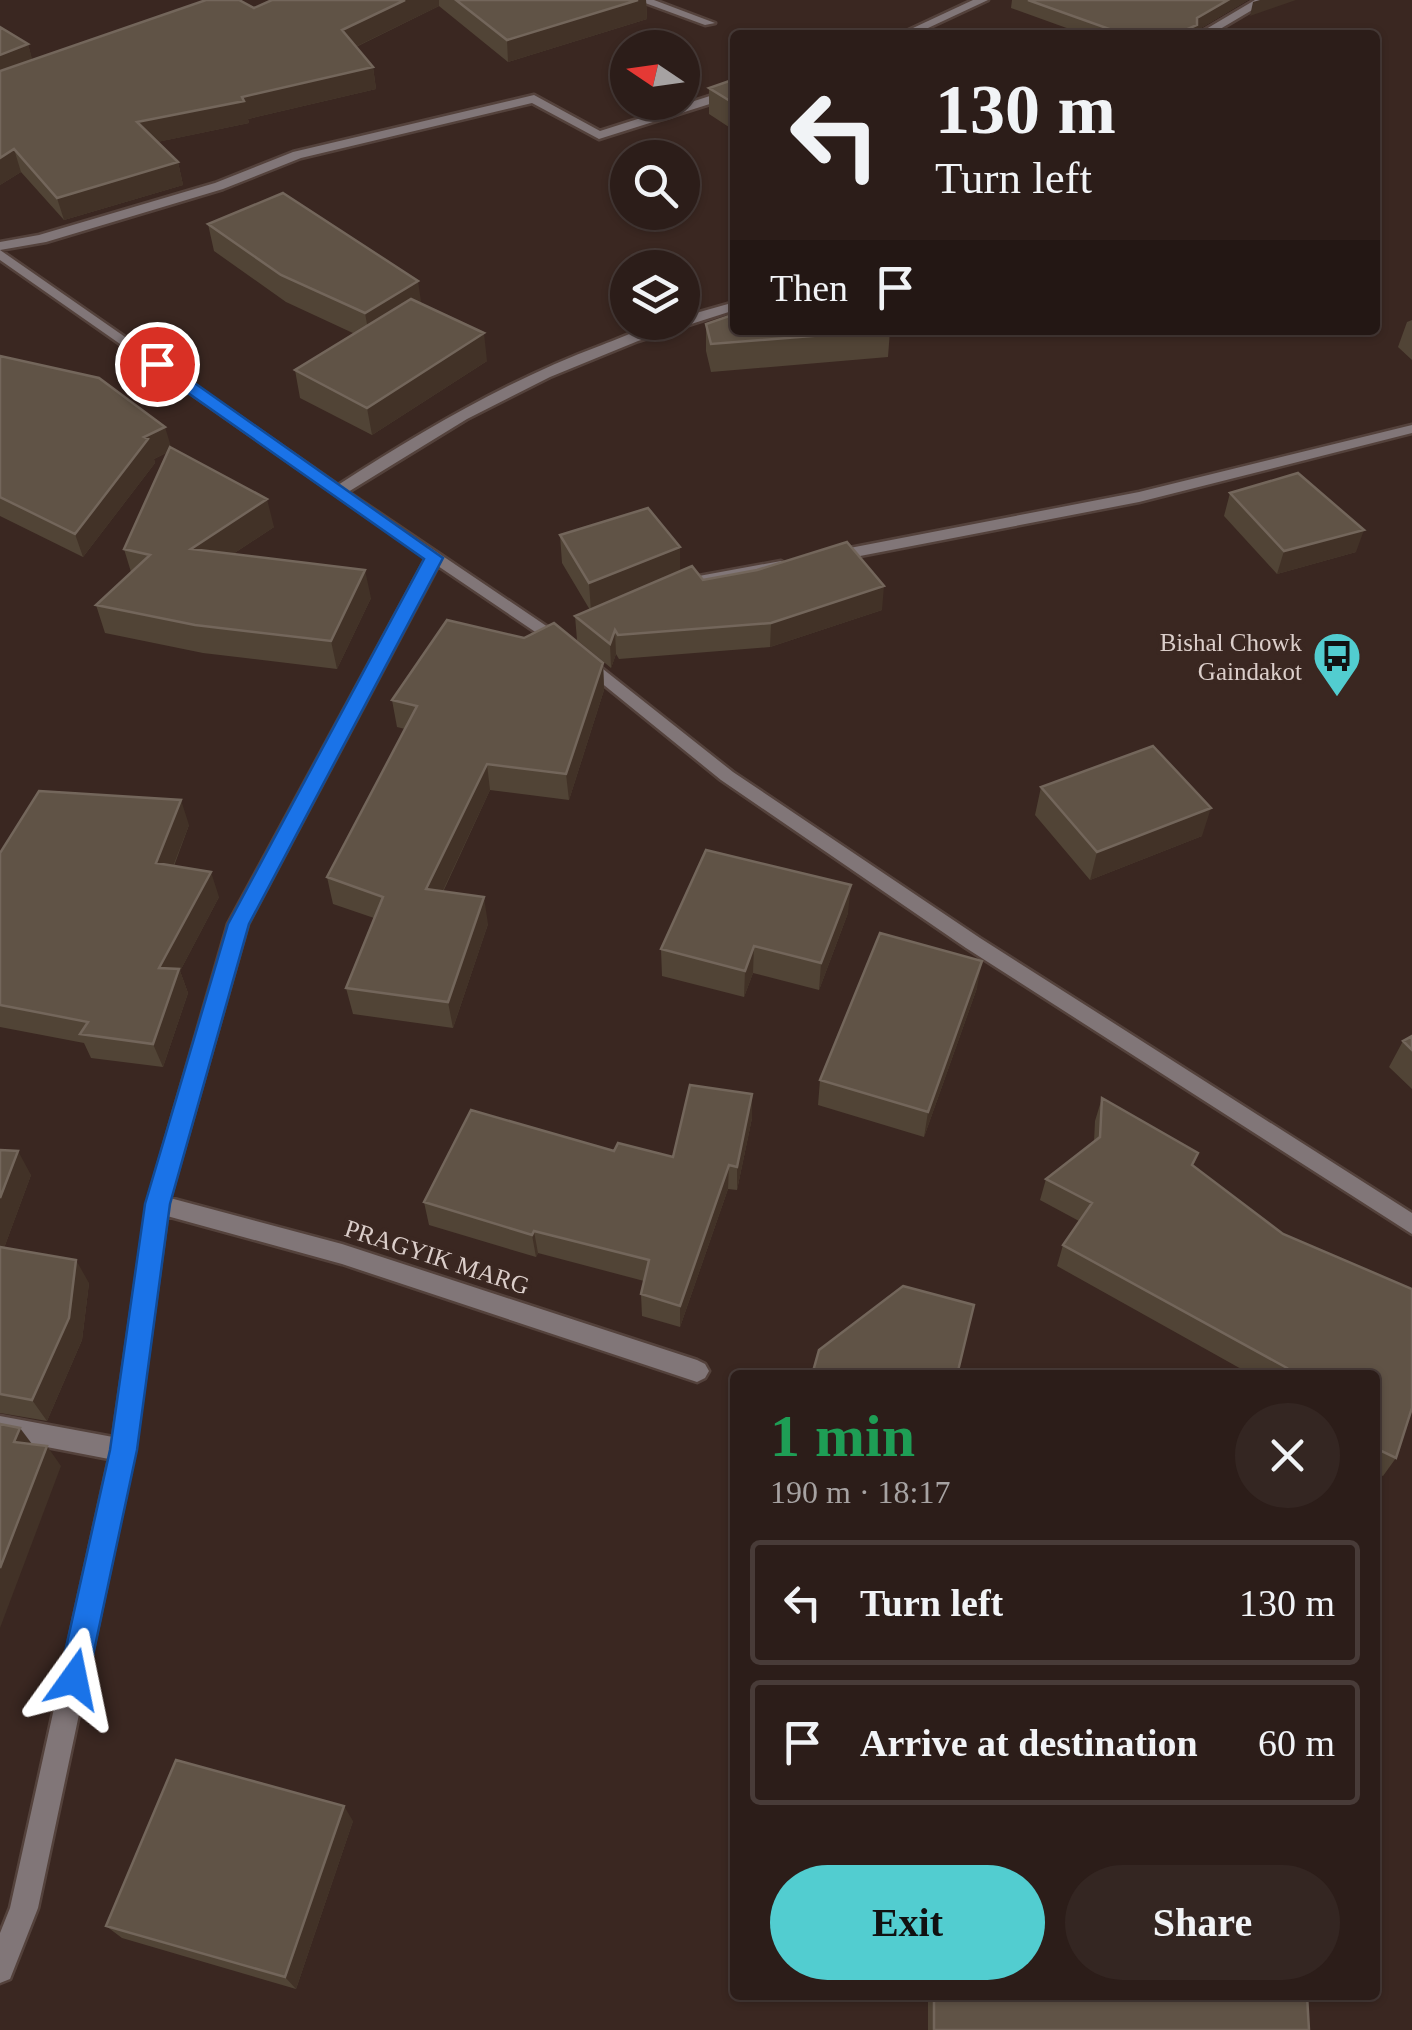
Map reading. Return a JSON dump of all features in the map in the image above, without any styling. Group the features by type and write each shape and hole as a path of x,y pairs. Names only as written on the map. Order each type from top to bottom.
{"street":[{"path":"643,0 709,23"},
{"path":"915,30 982,0"},
{"path":"1211,30 1263,0"},
{"path":"0,250 219,186 297,155 534,99 599,135 730,94"},
{"path":"0,250 434,558 562,632 726,776 973,943 1412,1225"},
{"path":"700,317 730,308"},
{"path":"338,492 448,420 552,367 630,340"},
{"path":"813,560 1004,525 1240,473 1346,442 1412,429"},
{"path":"0,1969 24,1908 123,1450 158,1204 238,924 434,558"},
{"path":"664,590 794,563"},
{"name":"PRAGYIK MARG","path":"158,1204 342,1254 697,1371"},
{"path":"0,1427 123,1450"}],"building":[{"path":"206,0 239,0 254,8 272,0 405,0 342,30 373,67 242,97 244,101 137,122 178,162 57,198 14,149 0,158 0,71"},
{"path":"456,0 638,0 507,40"},
{"path":"1028,0 1228,0 1197,18 1197,25 1186,30 1112,30"},
{"path":"0,27 28,44 0,55"},
{"path":"730,81 730,101 709,88"},
{"path":"283,193 418,281 365,313 281,275 208,224"},
{"path":"411,299 484,333 367,408 295,370"},
{"path":"730,316 730,335 824,335 711,344 706,324"},
{"path":"0,356 99,378 165,427 144,437 148,439 75,534 0,497"},
{"path":"170,447 267,499 191,549 365,570 331,641 195,625 96,605 150,555 124,549"},
{"path":"1298,473 1364,530 1284,551 1230,493"},
{"path":"648,508 680,547 589,583 560,535"},
{"path":"847,542 884,586 771,623 618,635 615,630 610,644 575,616 692,566 703,580 757,570"},
{"path":"447,620 524,638 554,623 603,663 566,774 487,764 426,889 484,897 448,1002 346,988 383,897 327,877 417,706 392,700"},
{"path":"1153,746 1211,808 1097,852 1041,787"},
{"path":"39,791 181,800 156,863 211,872 159,968 179,969 153,1044 80,1034 88,1022 0,1005 0,853"},
{"path":"706,850 851,885 821,963 754,946 745,971 661,949"},
{"path":"880,933 982,961 928,1112 820,1080"},
{"path":"1412,1036 1412,1050 1403,1041"},
{"path":"690,1085 752,1094 737,1167 729,1165 680,1306 641,1294 649,1260 534,1231 532,1235 424,1202 471,1110 614,1151 618,1143 673,1157"},
{"path":"1102,1098 1198,1153 1192,1165 1283,1234 1412,1289 1412,1408 1396,1458 1380,1450 1380,1370 1286,1370 1063,1245 1092,1203 1046,1179 1100,1137"},
{"path":"0,1150 18,1151 0,1198"},
{"path":"0,1247 76,1260 69,1318 32,1400 0,1394"},
{"path":"903,1286 974,1305 958,1370 813,1370 819,1350"},
{"path":"0,1424 20,1428 14,1442 47,1446 0,1568"},
{"path":"176,1760 344,1806 285,1977 106,1926"},
{"path":"934,2000 1307,2000 1309,2030 934,2030"}],"place":[{"name":"Bishal Chowk Gaindakot","path":"1337,698"}],"route":[{"path":"74,1679 123,1450 158,1204 238,924 434,558 157,364"}]}
